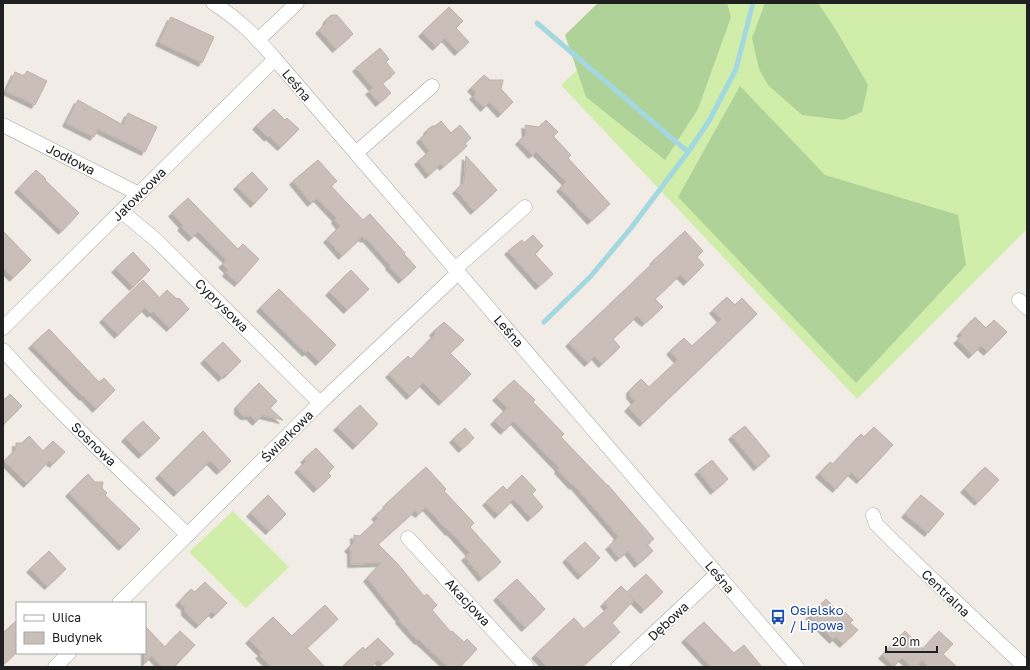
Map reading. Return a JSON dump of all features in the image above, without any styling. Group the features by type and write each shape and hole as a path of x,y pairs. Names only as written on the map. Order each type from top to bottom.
{"street":[{"name":"Leśna","path":"213,3 235,18 275,59 797,667"},
{"path":"258,40 297,3"},
{"name":"Jałowcowa","path":"3,328 275,59"},
{"path":"356,153 432,86"},
{"name":"Jodłowa","path":"3,125 138,194"},
{"name":"Świerkowa","path":"120,602 320,403 525,207"},
{"name":"Cyprysowa","path":"121,211 156,240 320,403"},
{"name":"Sosnowa","path":"3,350 33,384 93,445 188,535"},
{"name":"Centralna","path":"873,515 876,524 895,543 1025,667"},
{"name":"Akacjowa","path":"408,538 527,667"},
{"name":"Dębowa","path":"618,667 717,574"},
{"path":"55,667 68,654"}],"green space":[{"path":"598,3 727,3 731,17 698,109 665,160 586,97 565,35"},
{"path":"650,3 1027,3 1027,229 857,399 561,85"},
{"path":"765,3 818,3 836,30 868,85 862,112 843,120 802,115 768,85 759,69 752,38"},
{"path":"740,86 825,175 958,215 966,265 856,383 678,197"},
{"path":"233,511 289,567 246,608 189,552"}],"building":[{"path":"449,7 463,21 456,28 469,42 458,52 445,38 436,47 422,33"},
{"path":"331,15 337,15 353,34 336,49 319,30"},
{"path":"171,17 214,37 202,63 159,42"},
{"path":"380,48 389,59 386,62 395,73 382,83 391,93 379,103 369,91 373,88 356,68"},
{"path":"27,71 47,81 35,105 6,91 15,72 24,76"},
{"path":"484,75 490,80 503,80 501,89 513,102 501,114 490,102 484,108 473,96 476,93 471,88"},
{"path":"78,100 123,125 128,113 157,127 145,152 98,129 94,137 66,123"},
{"path":"274,109 285,120 287,118 299,129 281,147 269,136 268,138 256,126"},
{"path":"546,120 558,132 553,136 571,155 568,158 610,204 591,221 560,188 566,182 536,152 532,155 519,141 526,134 525,125 539,127"},
{"path":"441,121 451,133 460,125 471,138 465,143 467,146 443,167 441,164 429,175 418,161 430,151 420,139 428,129"},
{"path":"466,156 497,190 474,211 456,190 464,182"},
{"path":"318,160 337,181 331,186 363,220 370,214 416,267 402,280 366,238 364,239 362,237 342,256 327,239 340,226 335,220 336,218 317,198 311,203 293,181"},
{"path":"36,170 79,213 62,231 18,189"},
{"path":"252,172 268,189 254,204 237,186"},
{"path":"188,198 238,249 243,244 259,259 238,283 226,273 228,270 222,264 227,260 198,232 192,238 181,227 183,225 172,213"},
{"path":"3,231 31,260 13,278 3,268"},
{"path":"685,231 703,251 697,257 704,265 687,282 680,275 655,299 663,307 645,323 637,316 613,339 620,347 602,364 595,356 588,363 569,343"},
{"path":"533,235 543,246 535,254 553,274 539,286 508,251 522,240 524,243"},
{"path":"133,252 150,270 133,287 115,269"},
{"path":"351,270 369,289 347,310 329,292"},
{"path":"143,280 160,298 167,290 177,299 179,298 189,309 170,328 153,312 151,314 145,308 118,335 103,319"},
{"path":"279,289 336,345 319,362 308,351 306,353 260,308"},
{"path":"727,297 735,305 742,298 757,314 643,423 628,408 635,401 630,395 630,390 641,379 649,387 678,360 670,351 684,338 692,346 714,326 721,319 713,310"},
{"path":"975,317 986,328 994,320 1007,332 987,352 981,346 972,355 957,340 963,335 960,333"},
{"path":"444,322 464,340 450,353 471,374 442,402 423,383 410,396 389,374 408,356 411,359 435,334 433,332"},
{"path":"49,329 99,382 104,378 115,390 96,409 32,345"},
{"path":"223,342 241,361 222,378 204,360"},
{"path":"514,380 535,400 533,402 564,434 561,437 608,485 654,539 647,544 653,551 638,564 628,551 619,558 609,546 617,539 616,538 618,536 574,485 573,486 558,470 559,468 514,421 504,431 494,421 507,408 496,397"},
{"path":"259,383 277,401 270,408 283,420 262,415 256,422 250,416 244,416 238,411 238,405"},
{"path":"10,394 22,406 3,425 3,401"},
{"path":"360,405 378,424 356,446 337,427"},
{"path":"143,421 160,438 142,455 125,438"},
{"path":"745,426 770,456 757,467 732,436"},
{"path":"874,427 893,445 860,480 851,472 836,489 819,474 830,462 833,464 861,434 864,437"},
{"path":"465,428 474,438 462,449 453,439"},
{"path":"203,431 231,461 220,471 210,461 177,493 159,475"},
{"path":"29,436 43,451 53,441 65,452 53,464 49,461 27,484 4,461 16,449 16,443 22,443"},
{"path":"316,448 334,467 328,473 331,476 317,489 298,469 306,461 304,459"},
{"path":"712,460 728,479 714,491 698,471"},
{"path":"426,467 446,489 444,491 474,523 470,527 501,562 482,578 465,557 470,553 426,507 419,514 415,511 378,544 397,563 424,596 427,594 437,605 432,610 451,632 452,631 464,642 467,639 477,649 460,667 448,667 419,640 418,641 399,620 400,619 367,578 381,563 351,564 351,551 348,548 354,542 354,535 360,536 378,519 375,516 387,505 386,504"},
{"path":"985,467 999,480 978,502 964,489"},
{"path":"88,474 95,482 103,482 102,488 107,493 105,495 140,529 122,547 69,493"},
{"path":"522,475 536,490 532,494 543,507 531,518 514,499 498,515 486,502 503,486 507,490"},
{"path":"268,495 286,514 269,531 250,513"},
{"path":"921,495 944,514 928,533 905,514"},
{"path":"585,542 600,558 581,576 566,559"},
{"path":"49,551 66,569 48,586 30,569"},
{"path":"646,574 663,592 644,610 634,600 612,623 620,632 582,667 547,667 535,655 574,618 584,629 608,608 604,603 621,586 627,592"},
{"path":"517,579 545,609 525,628 497,597"},
{"path":"205,582 227,603 215,615 212,612 199,625 185,612 185,607 179,602 191,589 195,592"},
{"path":"826,599 836,609 839,606 853,620 850,623 858,630 843,644 836,637 833,640 809,616"},
{"path":"325,605 338,619 307,648 325,667 271,667 259,655 262,653 249,640 273,617 292,636"},
{"path":"16,621 16,653 3,665 3,633"},
{"path":"704,622 734,653 744,645 762,667 711,667 685,639"},
{"path":"146,627 165,647 180,631 195,645 174,667 162,667 152,656 145,663"},
{"path":"905,631 923,649 939,631 953,644 943,654 957,667 928,667 922,661 916,667 912,667 902,658 894,666 882,655"},
{"path":"378,638 394,654 382,664 378,660 371,667 342,667 363,647 365,650"}],"waterway":[{"path":"544,322 591,276 631,228 688,152 709,121 736,69 753,3"},
{"path":"537,23 688,152"}],"place":[{"name":"Osielsko / Lipowa","path":"778,617"}]}
